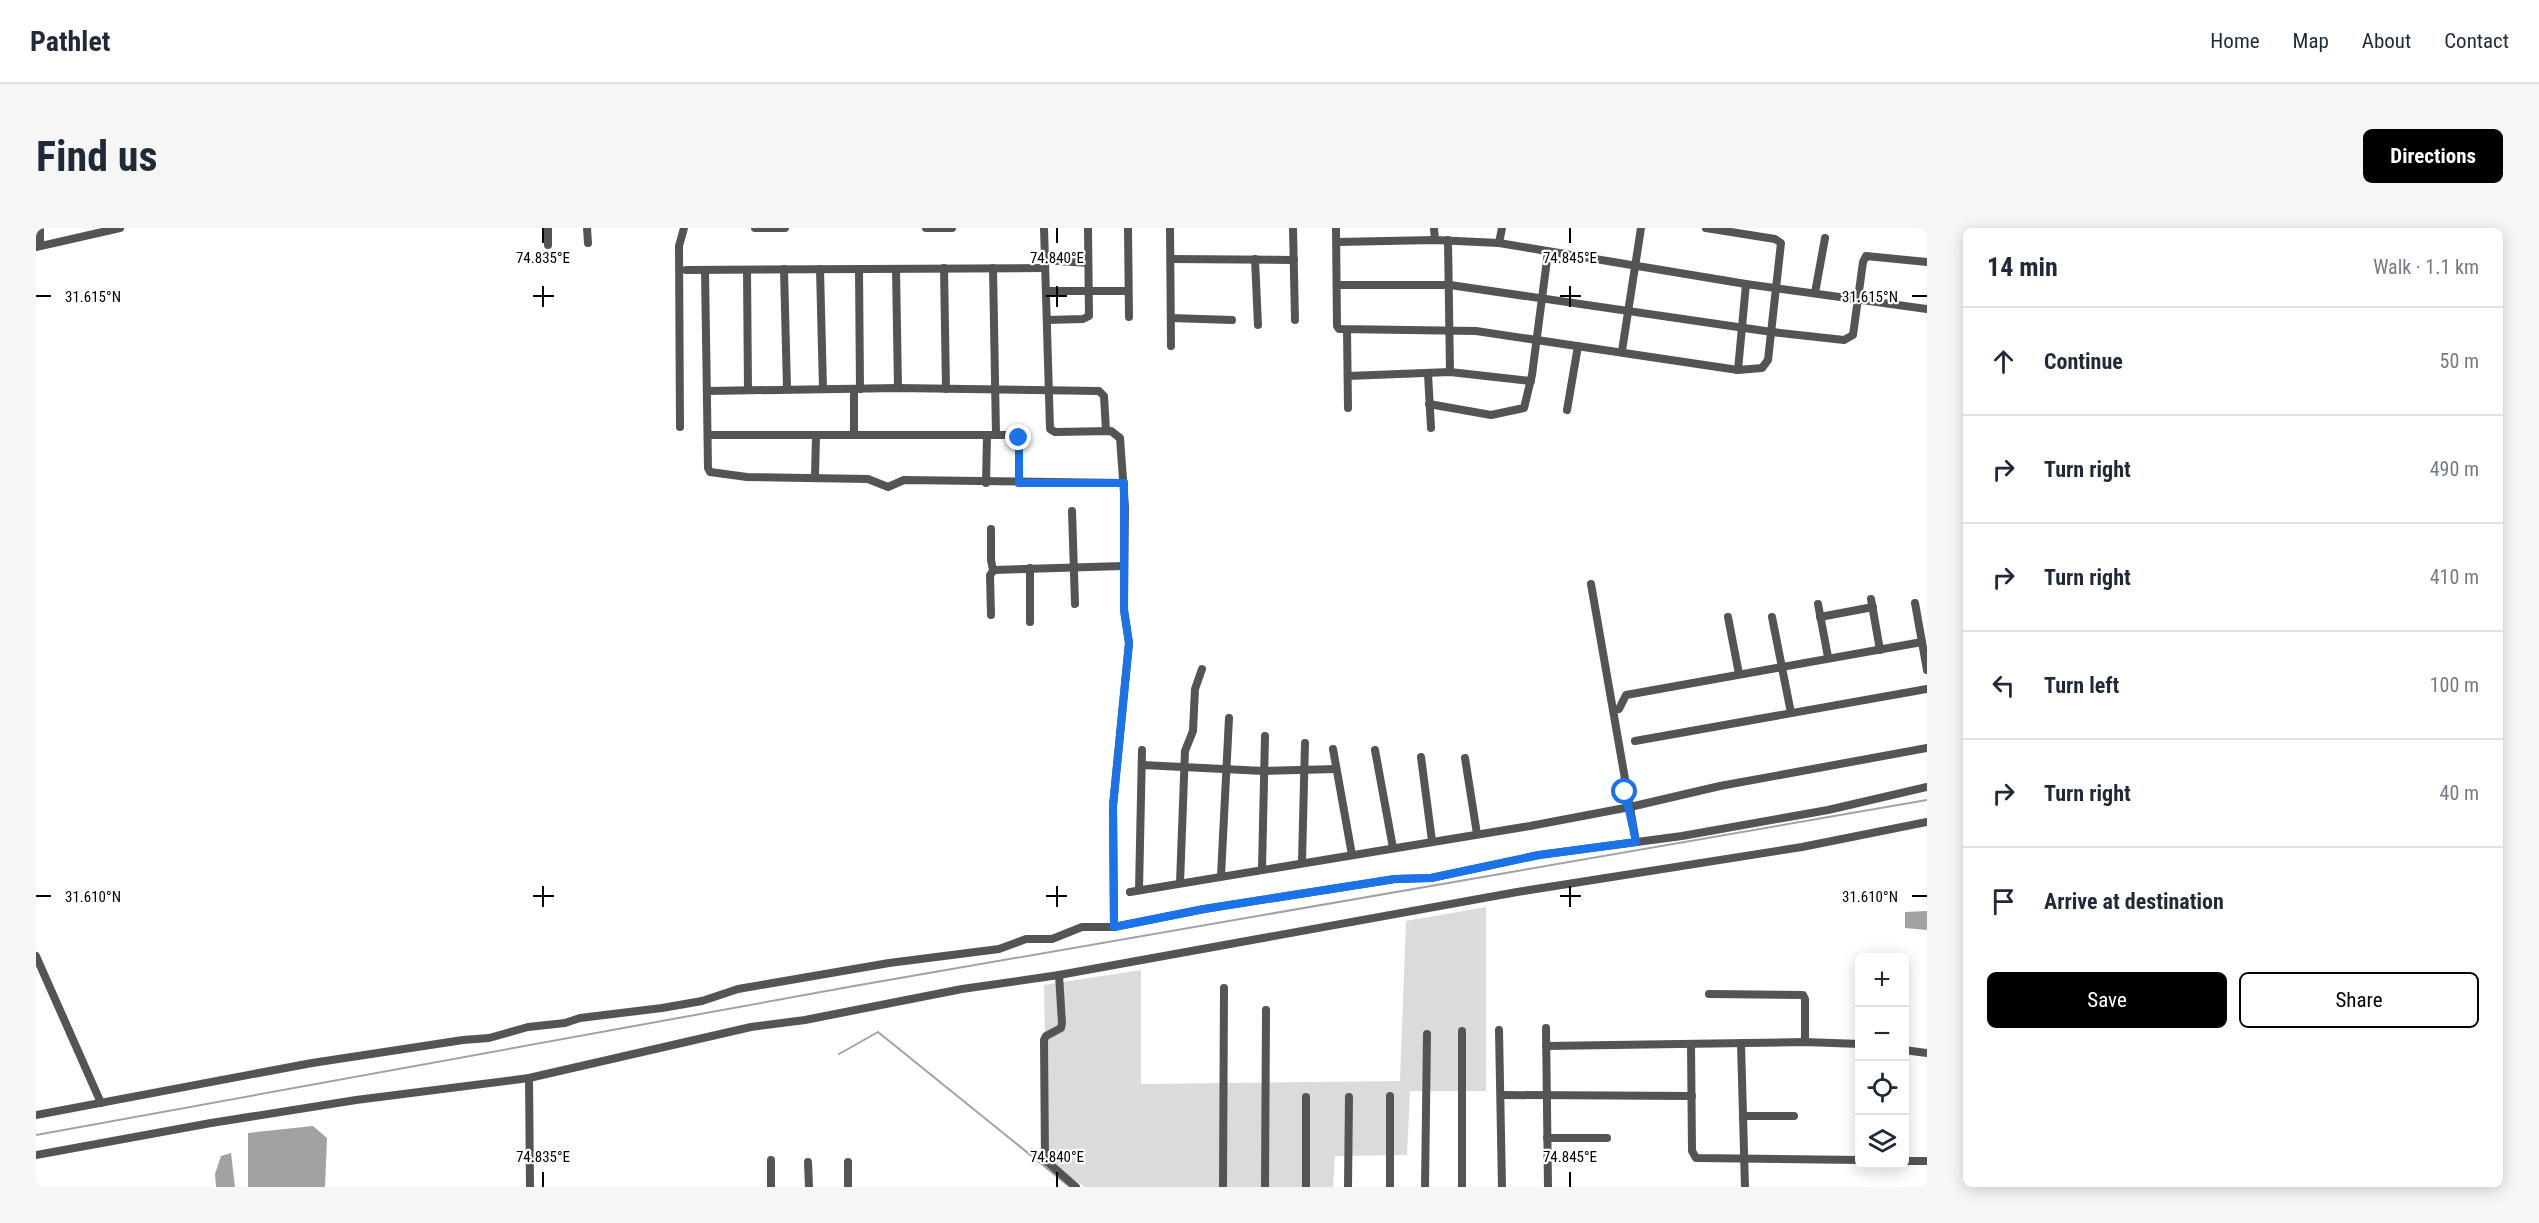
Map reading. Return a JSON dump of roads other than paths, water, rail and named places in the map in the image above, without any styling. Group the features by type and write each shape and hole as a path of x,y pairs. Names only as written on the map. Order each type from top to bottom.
{"street":[{"path":"40,228 38,247 120,228"},
{"path":"548,228 548,245"},
{"path":"588,228 588,243"},
{"path":"680,427 679,246 684,228"},
{"path":"755,228 785,228"},
{"path":"926,228 952,228"},
{"path":"1044,228 1050,426 1053,431 1106,431 1116,433 1120,438 1124,483 1124,616 1129,643 1113,806 1114,927"},
{"path":"1047,320 1087,318 1089,313 1088,228"},
{"path":"1128,228 1129,317"},
{"path":"1170,228 1171,346"},
{"path":"1293,228 1295,320"},
{"path":"1336,228 1337,326 1339,329 1450,330 1536,339 1738,370 1758,369 1768,360 1782,246 1779,241 1706,228"},
{"path":"1434,228 1435,240"},
{"path":"1499,243 1502,228"},
{"path":"1622,351 1641,228"},
{"path":"1815,293 1824,238"},
{"path":"1337,242 1448,240 1499,243 1746,284 1927,309"},
{"path":"1448,240 1450,372"},
{"path":"1429,404 1491,415 1522,409 1526,405 1548,252"},
{"path":"1337,285 1450,285 1772,332 1844,340 1849,339 1853,334 1863,262 1866,256 1927,262"},
{"path":"1171,259 1294,260"},
{"path":"1255,260 1258,325"},
{"path":"686,270 993,268 1088,263"},
{"path":"945,268 946,388"},
{"path":"986,483 994,388 993,268"},
{"path":"784,269 787,389"},
{"path":"820,269 823,389"},
{"path":"854,435 859,269"},
{"path":"896,269 898,388"},
{"path":"705,270 710,472 747,477 868,479 888,488 904,480 986,483 1124,483"},
{"path":"747,270 748,390"},
{"path":"1738,370 1746,284"},
{"path":"1046,291 1128,291"},
{"path":"1171,318 1232,320"},
{"path":"1347,330 1348,408"},
{"path":"1567,410 1578,346"},
{"path":"1348,376 1450,372 1531,381"},
{"path":"1428,374 1431,428"},
{"path":"707,391 994,388 1101,392 1104,396 1106,431"},
{"path":"708,435 991,435 1019,437 1019,483"},
{"path":"814,477 816,435"},
{"path":"1072,511 1075,604"},
{"path":"991,529 993,570 990,575 991,615"},
{"path":"993,570 1123,566"},
{"path":"1030,568 1030,622"},
{"path":"1591,584 1616,710 1624,784 1636,842"},
{"path":"1820,616 1872,603 1880,650"},
{"path":"1915,603 1927,670"},
{"path":"1818,604 1828,657"},
{"path":"1728,617 1738,674"},
{"path":"1772,617 1791,713"},
{"path":"1616,710 1626,695 1828,657 1922,642"},
{"path":"1180,883 1185,751 1193,730 1195,688 1202,669"},
{"path":"1635,741 1927,689"},
{"path":"1221,876 1229,718"},
{"path":"1262,869 1265,736"},
{"path":"1302,862 1305,743"},
{"path":"1142,750 1134,891 1630,807 1720,786 1927,748"},
{"path":"1333,749 1352,855"},
{"path":"1375,750 1393,848"},
{"path":"1421,757 1432,841"},
{"path":"1465,758 1478,834"},
{"path":"1142,765 1264,771 1336,769"},
{"path":"36,1115 312,1063 489,1038 528,1027 566,1023 580,1018 662,1008 702,1000 738,989 889,963 999,949 1026,939 1052,939 1082,927 1114,927 1204,909 1395,879 1431,878 1539,855 1636,842 1828,810 1927,787"},
{"path":"36,1155 211,1123 356,1100 529,1078 751,1028 962,989 1059,975 1517,892 1802,847 1927,822"},
{"path":"36,956 101,1103"},
{"path":"1059,975 1061,1028 1046,1036 1044,1040 1045,1160 1048,1166 1076,1187"},
{"path":"1223,1187 1224,988"},
{"path":"1709,994 1803,995 1805,999 1805,1042"},
{"path":"1265,1187 1266,1010"},
{"path":"1546,1028 1548,1187"},
{"path":"1462,1030 1462,1187"},
{"path":"1499,1030 1502,1187"},
{"path":"1425,1187 1426,1034"},
{"path":"1741,1042 1745,1187"},
{"path":"1546,1046 1741,1042 1855,1044"},
{"path":"1691,1044 1694,1157 1699,1160 1855,1160"},
{"path":"1909,1051 1927,1053"},
{"path":"529,1078 530,1187"},
{"path":"1501,1095 1692,1096"},
{"path":"1390,1096 1390,1187"},
{"path":"1306,1097 1306,1187"},
{"path":"1348,1187 1349,1097"},
{"path":"1743,1116 1794,1116"},
{"path":"1547,1138 1607,1138"},
{"path":"771,1160 771,1187"},
{"path":"1909,1161 1927,1161"},
{"path":"808,1162 809,1187"},
{"path":"848,1162 848,1187"}],"waterway":[{"path":"36,1135 854,986 1927,800"},
{"path":"839,1054 878,1032 1070,1187"}]}
